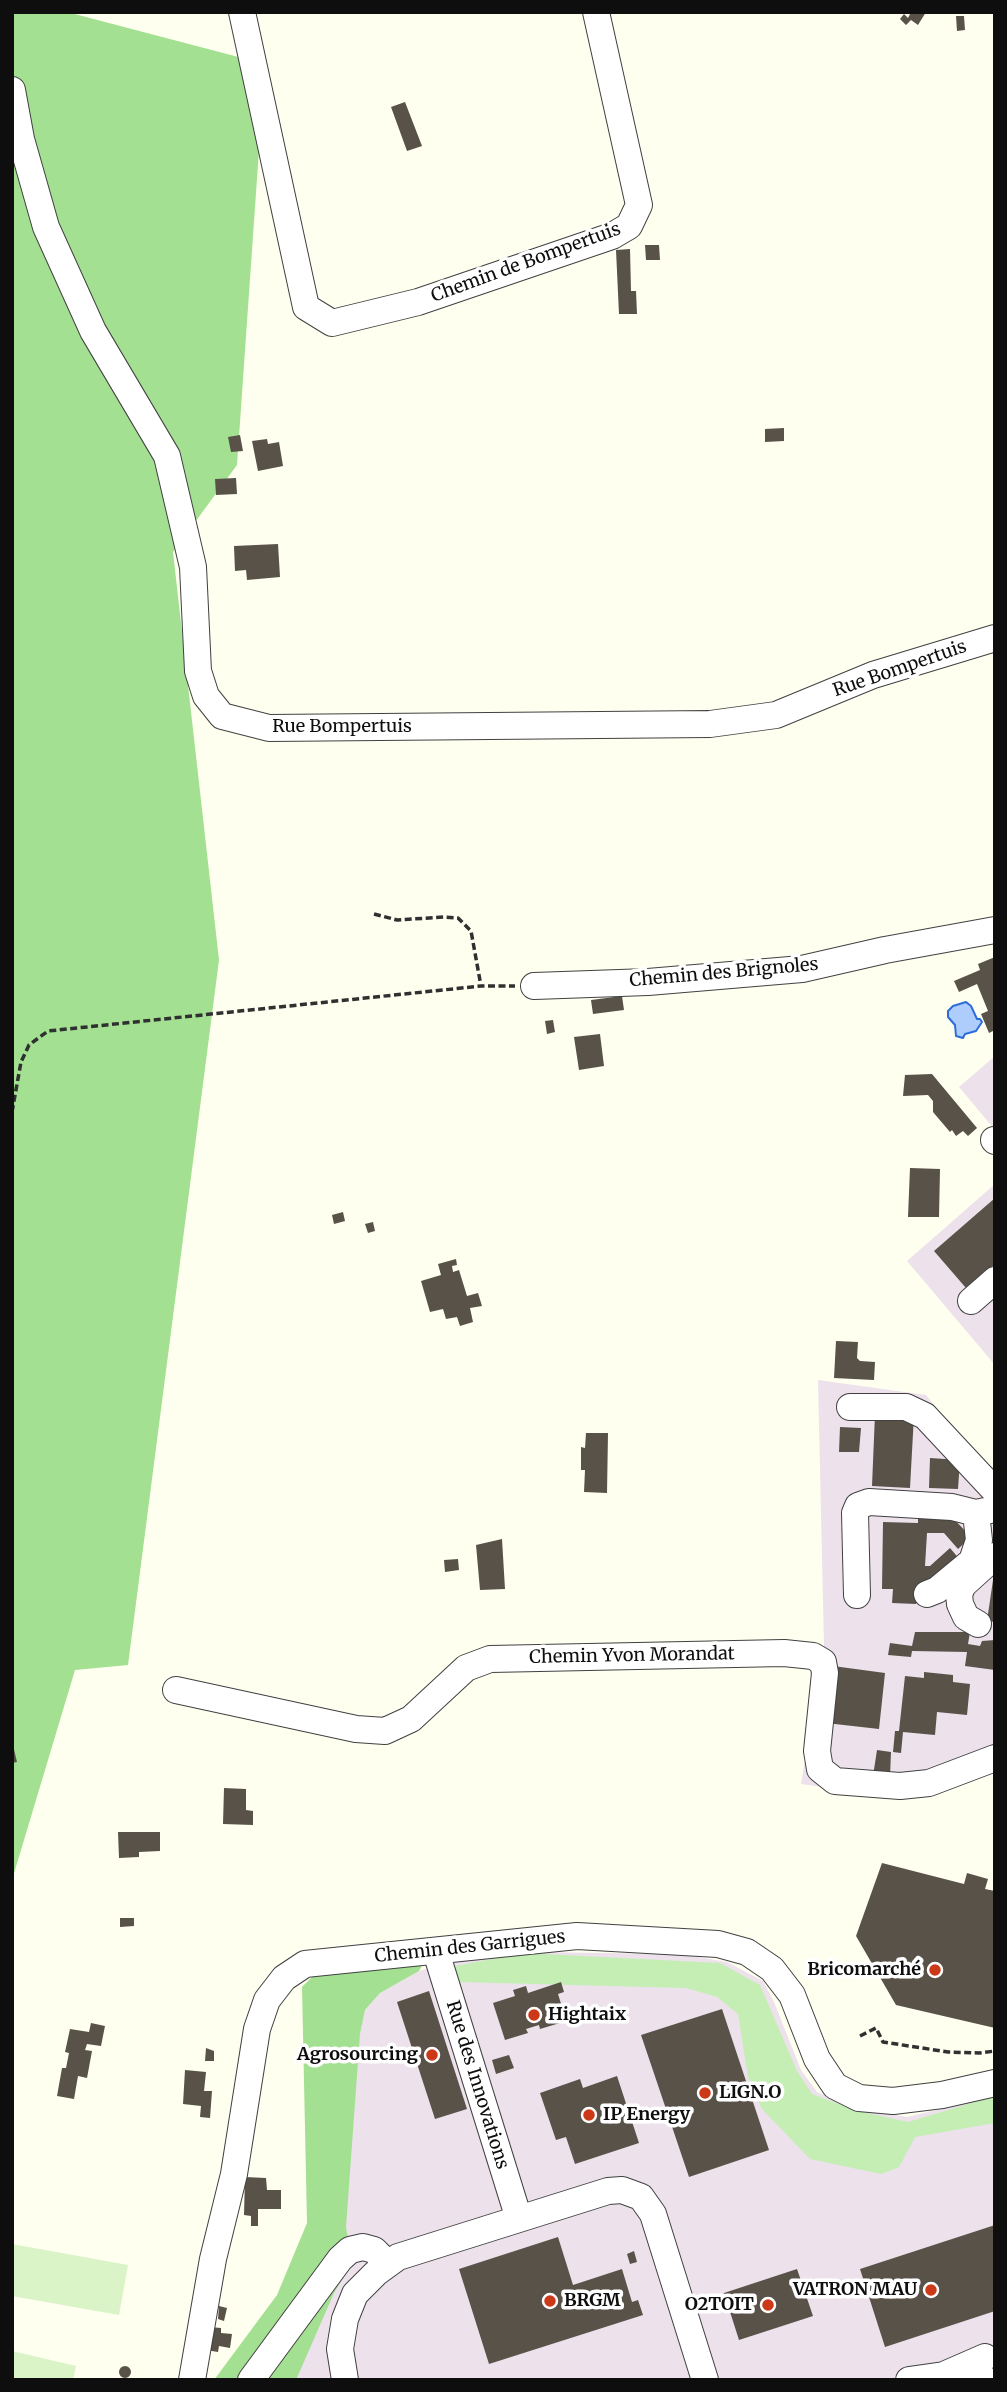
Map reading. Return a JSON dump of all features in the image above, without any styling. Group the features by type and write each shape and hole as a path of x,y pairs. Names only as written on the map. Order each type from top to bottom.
{"street":[{"name":"Chemin de Bompertuis","path":"242,12 306,307 332,323 418,302 612,236 629,226 639,205 596,12"},
{"name":"Rue Bompertuis","path":"12,90 21,139 46,228 93,331 167,456 193,567 198,671 206,695 222,716 269,728 710,724 776,715 873,675 995,638"},
{"name":"Chemin des Brignoles","path":"534,986 648,982 802,969 885,950 995,930"},
{"path":"971,1301 995,1280"},
{"path":"850,1408 906,1407 925,1416 990,1501"},
{"path":"927,1594 937,1590 972,1561 990,1501"},
{"path":"857,1595 855,1513 858,1506 869,1502 952,1507 990,1501"},
{"path":"978,1624 966,1616 960,1604 960,1594 963,1585 995,1556"},
{"name":"Chemin Yvon Morandat","path":"176,1690 356,1730 385,1731 411,1719 466,1668 491,1659 784,1653 813,1656 823,1662 825,1673 817,1751 820,1769 835,1781 900,1786 929,1783 995,1758"},
{"name":"Chemin des Garrigues","path":"192,2380 213,2259 234,2174 257,2029 267,2000 284,1978 306,1965 577,1936 718,1944 747,1952 772,1969 792,1995 817,2059 835,2086 859,2098 893,2101 942,2095 995,2083"},
{"name":"Rue des Innovations","path":"436,1952 519,2219"},
{"path":"345,2380 340,2349 345,2319 355,2294 398,2257 608,2191 622,2190 641,2197 653,2214 705,2380"},
{"path":"251,2380 340,2259 350,2250 363,2247 374,2250 388,2264"},
{"path":"909,2380 988,2365"}],"path":[{"path":"374,914 397,920 458,918 471,931 481,986"},
{"path":"12,1112 21,1062 29,1045 48,1031 481,986 534,986"},
{"path":"860,2036 876,2028 883,2042 948,2052 995,2051"}],"shaded area":[{"path":"995,1056 995,1130 959,1087"},
{"path":"995,1184 995,1365 907,1261"},
{"path":"818,1380 926,1395 995,1481 995,1762 880,1795 801,1784 824,1646"},
{"path":"528,1952 680,1954 727,1962 763,1981 801,2070 817,2092 858,2108 907,2117 995,2096 995,2380 232,2380 332,2255 365,2010 380,1993 419,1971 449,1963"}],"green space":[{"path":"12,12 67,12 265,64 237,465 173,552 219,960 128,1665 75,1670 12,1880"},
{"path":"524,1953 720,1963 760,1985 797,2071 812,2094 858,2111 908,2122 995,2096 995,2123 915,2137 899,2167 881,2174 810,2159 762,2109 748,2077 738,2014 717,1997 686,1988 457,1982 444,1968"},
{"path":"423,1964 419,1971 380,1993 365,2010 360,2034 346,2227 352,2263 334,2293 296,2380 214,2380 277,2295 307,2223 302,1987 318,1971"},
{"path":"12,2244 128,2265 119,2315 12,2296"},
{"path":"12,2351 76,2366 73,2380 12,2380"}],"water":[{"path":"966,1002 982,1022 976,1031 965,1034 963,1038 956,1036 955,1025 948,1017 948,1011 953,1006"}],"building":[{"path":"911,12 926,12 918,25 911,20 906,25 900,19 904,14 908,18"},
{"path":"956,16 964,16 965,30 957,31"},
{"path":"405,102 422,146 407,151 391,107"},
{"path":"645,245 659,245 660,260 646,260"},
{"path":"630,249 631,291 636,291 637,314 619,314 616,250"},
{"path":"784,428 784,441 765,442 765,429"},
{"path":"240,435 243,451 231,452 228,437"},
{"path":"267,439 268,444 279,442 283,466 258,471 252,441"},
{"path":"236,478 237,494 216,495 215,479"},
{"path":"278,544 280,577 247,580 246,570 235,571 234,546"},
{"path":"995,957 995,1030 989,1033 981,1014 988,1011 977,984 959,992 954,981 980,970 978,964"},
{"path":"622,996 624,1010 593,1014 591,1000"},
{"path":"553,1020 555,1032 547,1034 545,1021"},
{"path":"600,1034 604,1066 579,1070 574,1037"},
{"path":"932,1074 977,1128 968,1136 963,1131 956,1136 952,1130 950,1132 933,1112 933,1101 928,1095 903,1096 905,1075"},
{"path":"910,1168 940,1169 939,1217 908,1217"},
{"path":"995,1198 995,1264 966,1288 934,1251"},
{"path":"343,1212 345,1221 334,1224 332,1215"},
{"path":"373,1222 375,1231 368,1233 365,1224"},
{"path":"456,1259 457,1265 452,1266 453,1272 459,1270 467,1296 478,1293 482,1306 470,1308 473,1322 460,1326 457,1317 446,1319 443,1309 430,1312 421,1281 441,1275 438,1264"},
{"path":"836,1341 858,1342 857,1358 860,1361 875,1362 874,1380 834,1378"},
{"path":"875,1414 914,1415 910,1488 872,1486"},
{"path":"840,1427 861,1428 859,1452 839,1452"},
{"path":"586,1433 608,1433 607,1493 584,1492 585,1470 581,1470 581,1447 585,1448"},
{"path":"930,1458 960,1460 958,1489 929,1488"},
{"path":"918,1516 951,1516 971,1537 958,1549 944,1533 927,1533 925,1566 930,1566 950,1548 961,1561 936,1584 917,1584 916,1604 892,1603 893,1589 882,1589 883,1522 918,1523"},
{"path":"502,1539 505,1589 480,1590 476,1545"},
{"path":"458,1559 459,1570 445,1572 444,1560"},
{"path":"995,1580 995,1622 987,1621"},
{"path":"915,1632 970,1632 968,1644 980,1646 982,1641 995,1640 995,1670 965,1666 967,1652 912,1651 911,1657 888,1655 890,1643 912,1646"},
{"path":"833,1666 885,1673 879,1729 826,1723"},
{"path":"924,1672 953,1675 953,1682 970,1684 967,1715 937,1712 935,1735 903,1732 901,1753 893,1752 895,1731 899,1731 905,1676 924,1678"},
{"path":"12,1741 17,1762 12,1763"},
{"path":"877,1750 891,1752 890,1777 873,1776"},
{"path":"224,1788 246,1789 246,1810 253,1811 253,1825 223,1824"},
{"path":"118,1832 160,1832 160,1851 139,1852 139,1857 119,1858"},
{"name":"Bricomarché","path":"882,1863 964,1884 967,1873 988,1879 985,1889 995,1891 995,2028 896,2005 856,1936"},
{"path":"120,1918 134,1918 134,1926 120,1927"},
{"name":"Hightaix","path":"561,1982 564,1992 558,1994 563,2010 569,2008 573,2019 540,2029 539,2025 526,2029 528,2033 505,2040 493,2003 515,1996 513,1990 526,1986 528,1993"},
{"name":"Agrosourcing","path":"429,1991 467,2109 435,2119 397,2002"},
{"name":"LIGN.O","path":"722,2009 769,2150 689,2177 641,2035"},
{"path":"91,2023 105,2026 101,2046 87,2044 85,2050 92,2051 87,2078 78,2076 74,2099 57,2096 62,2068 66,2068 69,2053 65,2052 70,2029 89,2032"},
{"path":"206,2048 214,2051 214,2061 205,2061"},
{"path":"509,2055 514,2068 496,2074 492,2060"},
{"path":"185,2070 206,2072 204,2091 212,2091 210,2118 200,2117 201,2106 183,2104"},
{"name":"IP Energy","path":"617,2076 639,2143 575,2164 566,2137 556,2140 540,2093 580,2079 583,2088"},
{"path":"245,2177 266,2178 267,2190 281,2190 281,2209 258,2209 258,2226 251,2226 251,2216 244,2215"},
{"name":"VATRON MAU","path":"995,2225 995,2311 885,2347 860,2269"},
{"name":"BRGM","path":"558,2237 573,2285 622,2269 632,2302 638,2300 643,2315 489,2364 459,2269"},
{"path":"634,2251 637,2262 630,2264 627,2254"},
{"name":"O2TOIT","path":"797,2269 813,2316 739,2340 724,2293"},
{"path":"219,2306 227,2308 224,2321 218,2319"},
{"path":"210,2327 221,2328 221,2333 232,2334 230,2348 219,2346 218,2352 206,2350"},
{"path":"125,2366 131,2372 125,2378 119,2372"}],"place":[{"name":"Bricomarché","path":"935,1970"},
{"name":"Hightaix","path":"534,2015"},
{"name":"Agrosourcing","path":"432,2055"},
{"name":"LIGN.O","path":"705,2093"},
{"name":"IP Energy","path":"589,2115"},
{"name":"VATRON MAU","path":"931,2290"},
{"name":"BRGM","path":"550,2301"},
{"name":"O2TOIT","path":"768,2305"}]}
